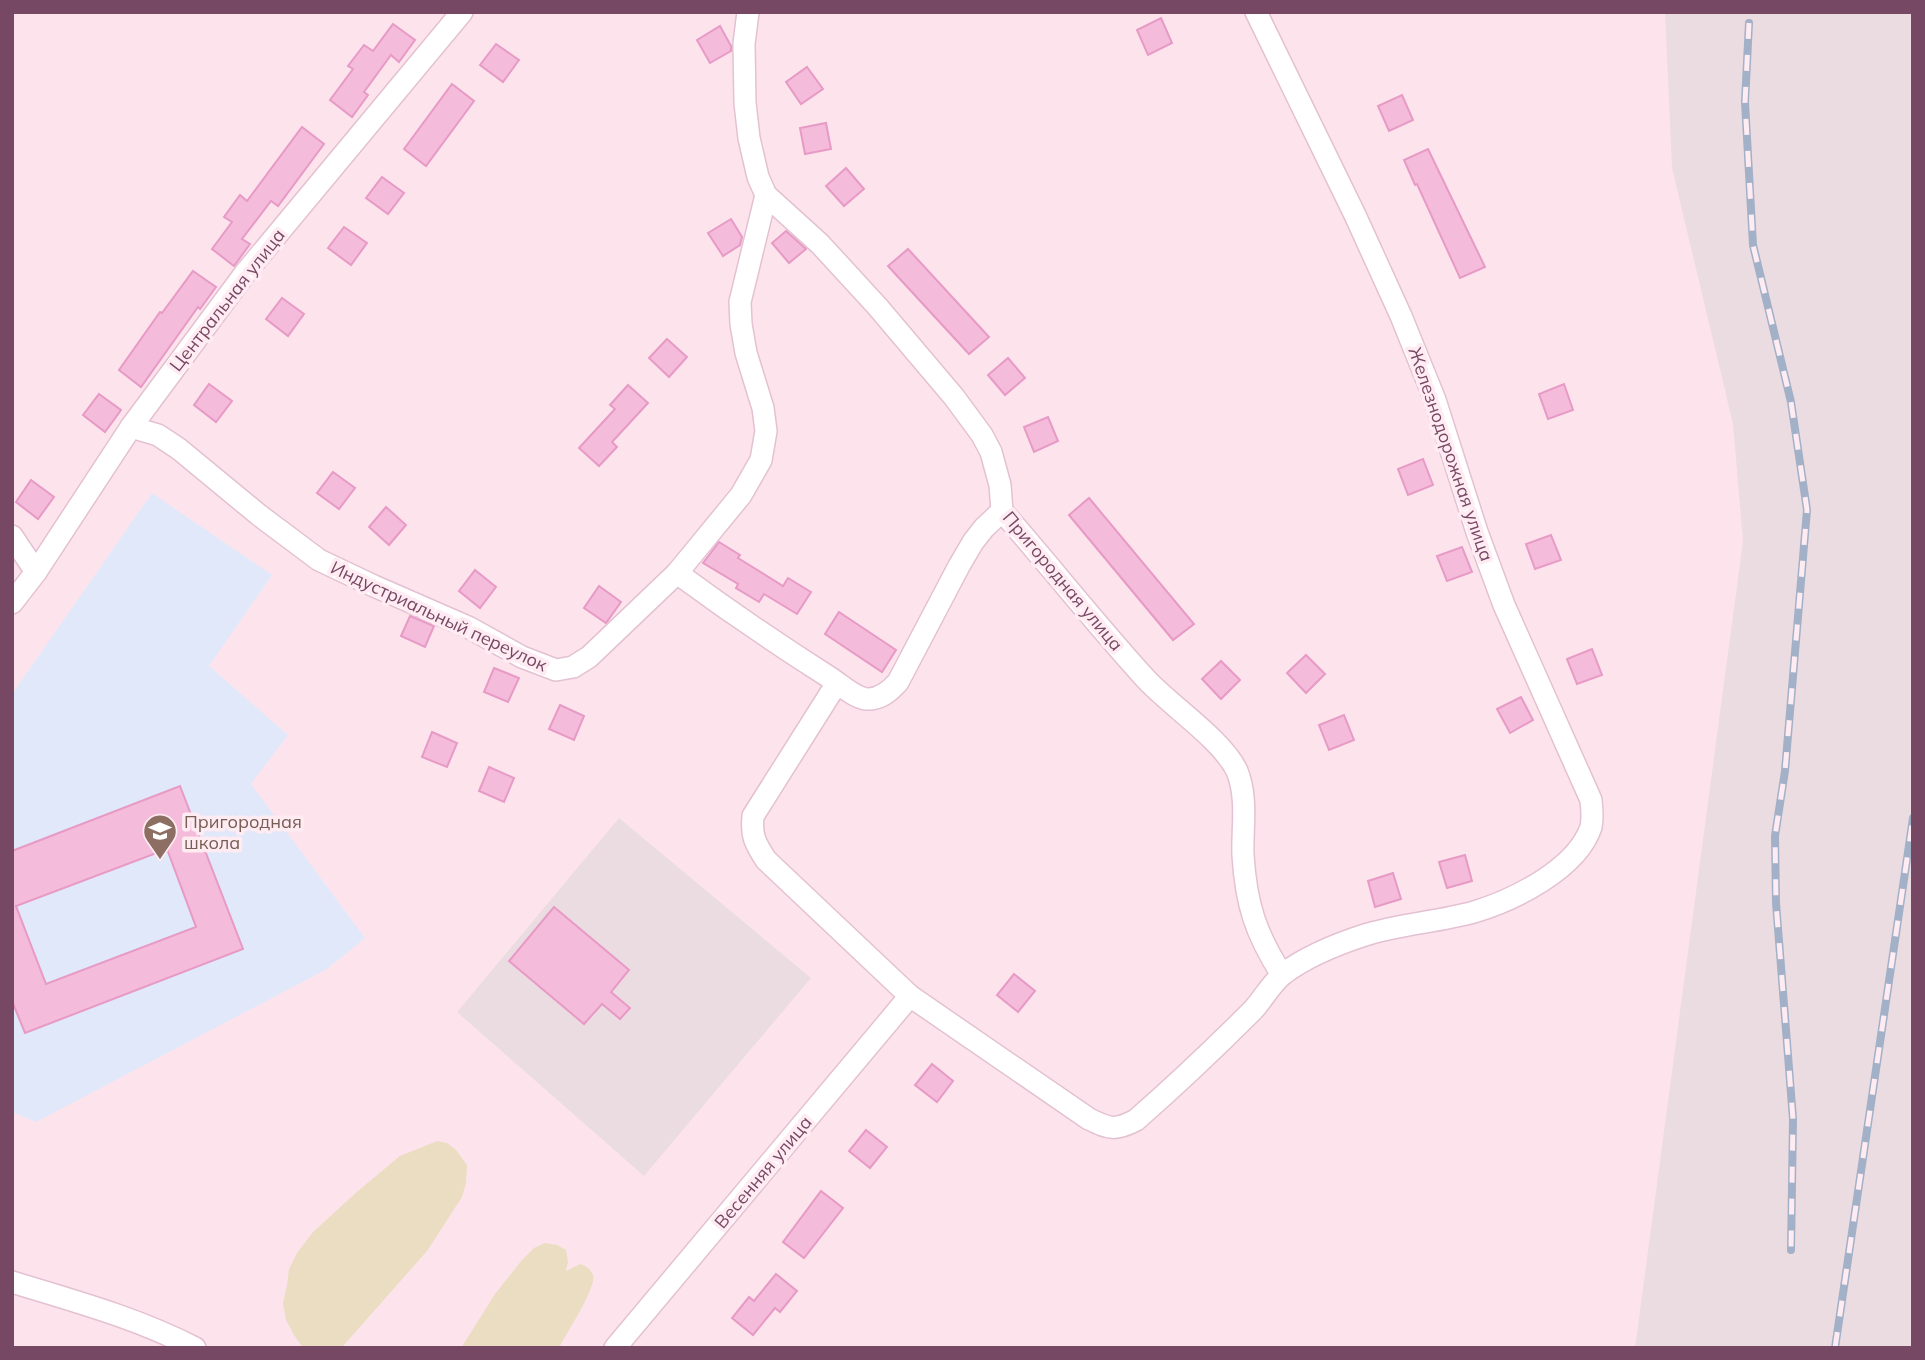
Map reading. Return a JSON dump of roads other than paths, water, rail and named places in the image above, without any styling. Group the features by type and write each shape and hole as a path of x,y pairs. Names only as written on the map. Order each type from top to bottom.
{"street":[{"name":"Центральная улица","path":"12,603 36,572 131,427 246,272 462,12"},
{"name":"Пригородная улица","path":"748,12 744,44 745,103 749,138 758,177 766,195 828,252 954,397 991,452 1000,485 1002,511 1146,679 1210,738 1235,768 1241,781 1244,801 1243,856 1250,908 1264,946 1282,975"},
{"name":"Железнодорожная улица","path":"1255,12 1355,215 1421,364 1504,605 1586,787 1592,811 1591,825 1572,857 1532,887 1503,902 1474,911 1366,935 1329,948 1282,975"},
{"name":"Индустриальный переулок","path":"131,427 158,435 179,449 319,559 468,627 522,657 555,670 573,667 589,657 677,573 741,495 761,460 766,432 763,408 746,353 740,302 766,195"},
{"path":"677,573 856,695 867,699 878,697 888,693 898,682 974,541 1002,511"},
{"path":"12,537 36,572"},
{"path":"837,683 753,816 752,832 756,845 766,860 910,996 1090,1119 1110,1128 1122,1127 1136,1120 1255,1009 1282,975"},
{"name":"Весенняя улица","path":"615,1348 910,996"},
{"path":"12,1283 123,1317 195,1348"}],"railway":[{"path":"1749,23 1745,102 1753,245 1791,402 1807,510 1785,771 1775,836 1776,903 1793,1119 1791,1250"},
{"path":"1835,1348 1913,818"}],"place":[{"name":"Пригородная школа","path":"160,861"}]}
